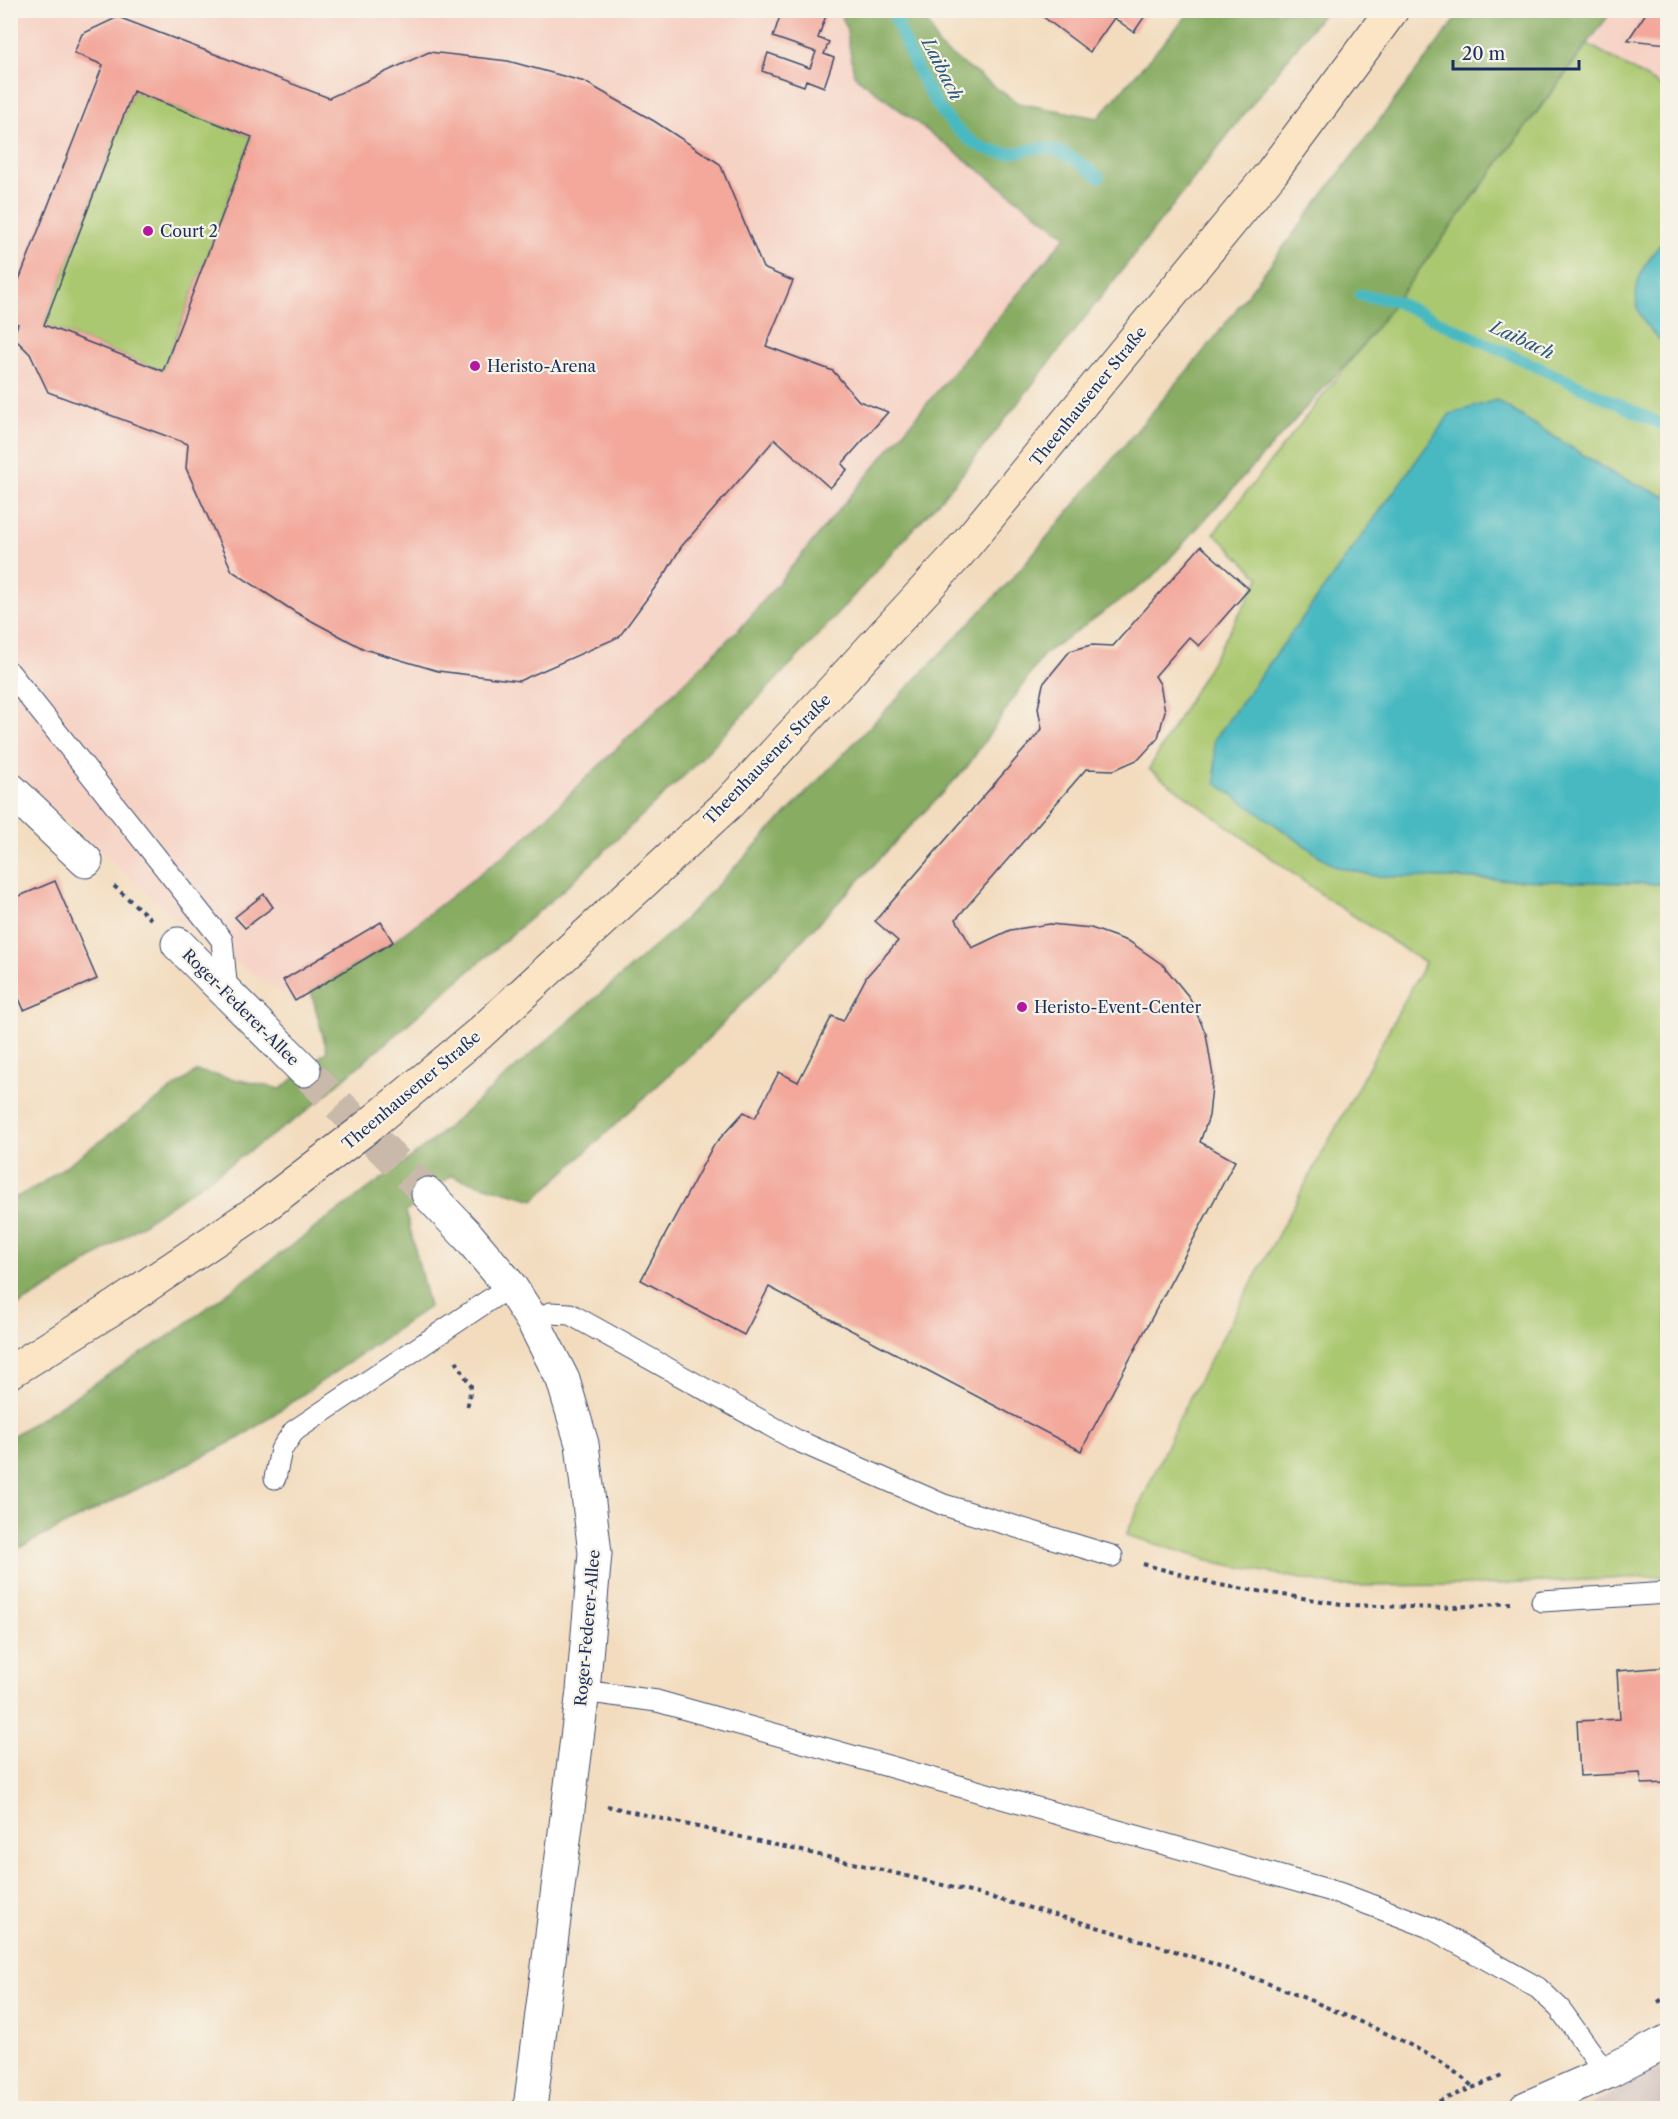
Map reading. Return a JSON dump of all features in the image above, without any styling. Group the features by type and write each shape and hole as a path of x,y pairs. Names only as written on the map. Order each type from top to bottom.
{"main road":[{"name":"Theenhausener Straße","path":"10,1372 118,1305 259,1210 362,1132 480,1033 729,803 958,554 1272,172 1392,10"}],"street":[{"path":"10,789 86,861"},
{"name":"Roger-Federer-Allee","path":"178,944 304,1070"},
{"name":"Roger-Federer-Allee","path":"428,1194 468,1236 510,1286 534,1323 563,1380 582,1444 595,1553 583,1691 530,2109"},
{"path":"1526,2109 1606,2073 1668,2041"}],"lane":[{"path":"10,673 222,940 227,992"},
{"path":"274,1478 281,1450 294,1431 510,1286"},
{"path":"534,1323 550,1313 570,1314 796,1440 944,1505 1112,1556"},
{"path":"1542,1600 1668,1593"},
{"path":"583,1691 657,1701 1339,1893 1429,1927 1538,1988 1560,2009 1606,2073"}],"path":[{"path":"86,861 178,944"},
{"path":"439,1333 471,1386 467,1410"},
{"path":"1112,1556 1219,1585 1348,1605 1440,1608 1542,1600"},
{"path":"569,1798 947,1885 1156,1945 1261,1980 1331,2009 1443,2061 1473,2087"}],"shaded area":[{"path":"11,11 839,11 846,26 854,75 1067,236 745,623 524,839 393,942 295,1001 199,940 11,770"},
{"path":"1612,11 1667,11 1667,90 1588,44"},
{"path":"1667,2065 1667,2108 1584,2108"}],"green space":[{"path":"839,11 923,11 939,47 1018,103 1098,118 1191,11 1325,11 956,482 813,641 688,772 560,893 303,1114 57,1283 11,1310 11,1200 39,1185 197,1071 281,1089 327,1051 311,991 393,942 524,839 745,623 1066,236 854,75 846,26"},
{"path":"1462,11 1612,11 1363,345 1152,578 1044,654 967,767 711,1036 534,1200 451,1176 406,1212 429,1307 241,1437 11,1552 11,1437 169,1336 426,1146 678,926 1010,581 1213,340"},
{"path":"1588,44 1667,90 1667,148 1663,164 1667,165 1667,237 1658,247 1652,333 1667,345 1667,497 1613,474 1496,400 1214,740 1216,782 1334,866 1374,876 1667,884 1667,1576 1482,1585 1338,1586 1219,1563 1126,1535 1183,1410 1425,963 1325,897 1149,769 1260,578 1214,533 1363,345"},
{"name":"Court 2","path":"133,91 252,137 163,371 44,325"}],"water":[{"path":"1667,237 1667,345 1652,332 1643,319 1637,306 1636,292 1645,265"},
{"path":"1496,400 1613,474 1667,497 1667,884 1374,876 1334,866 1216,783 1214,740 1450,414"}],"building":[{"path":"782,10 828,10 818,38 829,42 824,54 834,58 824,87 806,80 804,86 762,71 768,53 810,68 816,52 773,37"},
{"path":"1034,10 1149,10 1134,32 1114,18 1090,52"},
{"path":"1648,10 1668,10 1668,44 1628,40"},
{"name":"Heristo-Arena","path":"118,17 329,98 429,52 508,61 585,82 654,121 720,164 763,268 793,281 766,346 833,371 859,401 888,412 842,464 847,470 830,488 775,439 681,547 667,571 619,637 519,681 438,671 364,649 295,612 232,571 186,468 188,444 48,392 30,354 13,337 18,324 10,321 10,303 103,65 74,53 82,34","holes":["133,91 252,137 163,371 44,325"]},
{"name":"Heristo-Event-Center","path":"1201,546 1249,589 1199,646 1189,637 1155,676 1160,684 1165,711 1158,738 1139,759 1114,770 1086,769 956,919 972,948 1010,930 1050,924 1091,928 1130,942 1163,965 1189,997 1206,1034 1213,1076 1209,1116 1200,1142 1235,1161 1081,1451 769,1287 744,1335 641,1280 713,1146 744,1112 755,1118 779,1072 798,1082 832,1016 843,1021 867,976 898,941 875,921 1042,729 1038,708 1043,684 1070,651 1091,645 1113,646"},
{"path":"55,881 97,979 24,1010 10,978 10,900"},
{"path":"264,894 273,907 245,928 235,917"},
{"path":"381,922 393,942 295,1001 283,980"},
{"path":"1668,1667 1668,1783 1642,1784 1640,1773 1580,1776 1577,1721 1620,1719 1617,1671"}],"waterway":[{"name":"Laibach","path":"892,10 920,76 933,99 948,120 966,137 985,148 1007,153 1051,149 1073,158 1099,177"},
{"name":"Laibach","path":"1360,295 1392,300 1668,427"}],"tunnel":[{"path":"304,1070 428,1194"}],"place":[{"name":"Court 2","path":"148,231"},
{"name":"Heristo-Arena","path":"475,366"},
{"name":"Heristo-Event-Center","path":"1022,1007"}]}
